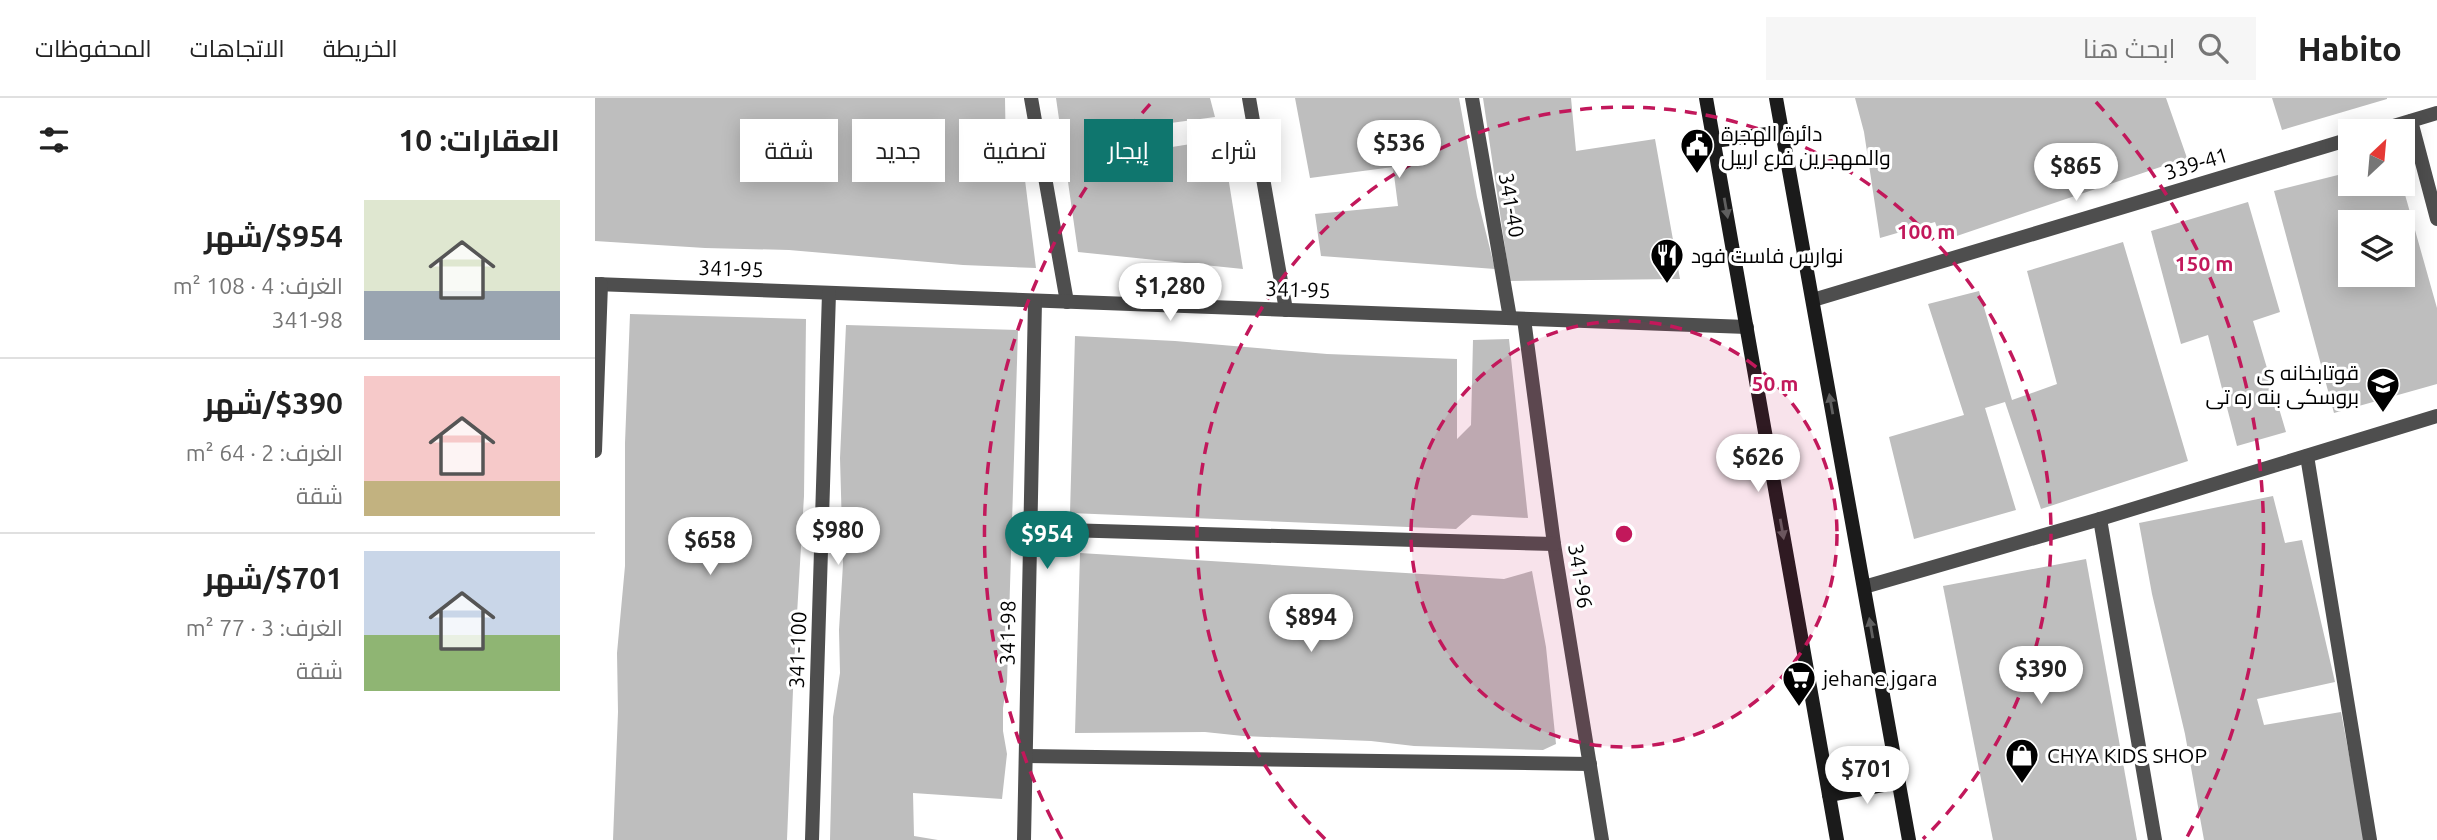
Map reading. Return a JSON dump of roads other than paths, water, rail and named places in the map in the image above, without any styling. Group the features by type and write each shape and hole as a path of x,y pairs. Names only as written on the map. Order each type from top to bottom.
{"main road":[{"path":"1706,98 1836,840"},
{"path":"1776,98 1909,840"},
{"path":"1714,141 1782,132"},
{"path":"1829,795 1899,782"}],"street":[{"path":"1031,98 1067,302"},
{"path":"1249,98 1286,310"},
{"name":"341-40","path":"1472,98 1517,318"},
{"path":"2415,120 2437,113"},
{"path":"2415,136 2437,219"},
{"name":"339-41","path":"1812,300 2338,143"},
{"path":"595,451 598,284"},
{"name":"341-95","path":"598,284 1747,327"},
{"name":"341-100","path":"812,840 829,293"},
{"name":"341-98","path":"1024,840 1035,301"},
{"name":"341-96","path":"1517,318 1602,840"},
{"path":"1864,587 2100,519 2437,416"},
{"path":"2307,456 2370,840"},
{"path":"2100,519 2155,840"},
{"path":"1030,529 1554,544"},
{"path":"1026,756 1590,764"}],"place":[{"name":"دائرة الهجرة والمهجرين فرع اربيل","path":"1697,175"},
{"name":"نوارس فاست فود","path":"1667,285"},
{"name":"قوتابخانه ى بروسكى بنه ره تى","path":"2383,414"},
{"name":"jehane jgara","path":"1799,708"},
{"name":"CHYA KIDS SHOP","path":"2022,785"}]}
